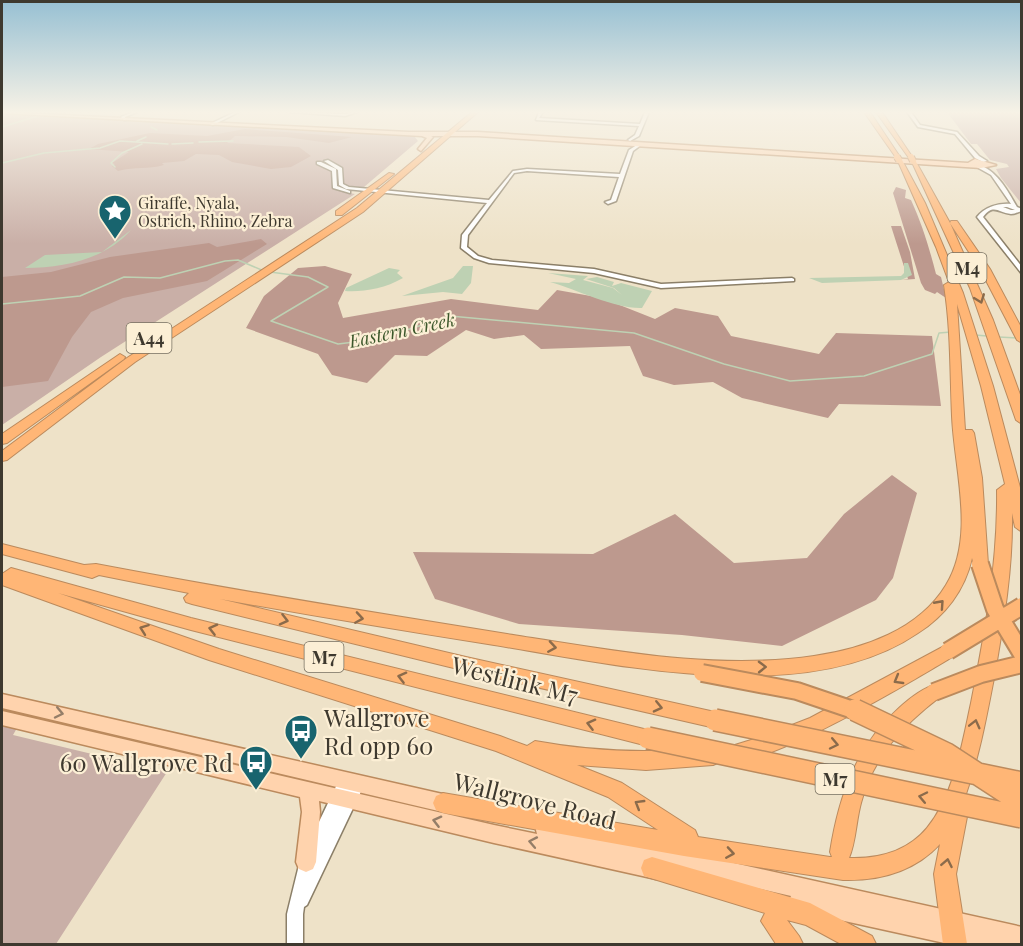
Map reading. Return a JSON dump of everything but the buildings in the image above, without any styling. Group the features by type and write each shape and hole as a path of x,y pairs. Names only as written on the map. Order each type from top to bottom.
{"highway":[{"name":"A44","path":"2,457 131,360 370,190 412,156"},
{"name":"A44","path":"2,440 116,360 252,276 272,268 381,194 424,156"},
{"name":"M4","path":"897,156 930,221 969,327 1022,526"},
{"name":"M4","path":"910,156 954,238 992,330 1022,420"},
{"path":"938,207 944,209 976,254 1022,340"},
{"path":"954,283 949,285 959,384 973,462 980,564 995,609 1022,654"},
{"path":"620,658 731,668 791,666 836,660 862,652 892,640 919,624 950,592 965,557 966,502 958,418 959,384"},
{"path":"443,803 742,855 870,870 901,860 924,846 946,818 961,781 978,715 1003,581 1006,532 1004,490 1012,486"},
{"name":"Westlink M7","path":"2,549 454,662 715,720 1022,783"},
{"path":"84,571 96,569 302,609 620,658 785,689 862,713 948,754 1022,803"},
{"name":"Westlink M7","path":"2,571 191,624 648,738 1022,817"},
{"path":"2,579 215,655 500,744 615,790 687,837"},
{"path":"500,744 601,760 669,761 734,753 775,741 839,714 1022,606"},
{"path":"841,852 853,792 865,762 896,720 934,692 981,674 1022,664"},
{"path":"953,934 945,874 962,794 961,781"},
{"path":"652,868 810,915 864,945"},
{"path":"773,921 791,945"}],"main road":[{"path":"882,156 985,161 992,166"},
{"path":"975,162 992,166"},
{"name":"Wallgrove Road","path":"2,701 652,868 953,934 1022,938"},
{"name":"Wallgrove Road","path":"2,718 308,789 348,790 443,803 994,945"},
{"path":"306,862 311,812 308,789"}],"street":[{"path":"608,202 613,201 626,156"},
{"path":"971,156 975,162 993,174 1019,212"},
{"path":"370,190 336,188 334,170 319,163 326,161 338,168 344,184 351,188 370,190 381,194 490,202"},
{"path":"992,166 993,174"},
{"path":"622,176 516,171 511,173 465,235 463,244 469,253 486,260 594,271 661,286 792,280"},
{"path":"1010,197 1008,201 981,214 980,217 985,219 1022,272"},
{"path":"999,206 1009,212"},
{"path":"999,206 1019,212"},
{"path":"985,219 991,214 1019,212"},
{"path":"295,945 296,914 306,862 348,790"},
{"path":"296,914 348,790"}],"shaded area":[{"path":"2,156 400,156 364,187 356,187 345,192 355,194 101,357 2,425"},
{"path":"123,156 192,156 184,161 162,163 164,165 118,171 112,163"},
{"path":"221,156 311,156 291,167 271,169 232,162"},
{"path":"987,156 1021,156 1021,203 996,169 1009,167 1007,164 990,160"},
{"path":"896,187 906,190 905,198 911,200 919,218 936,274 941,277 946,298 937,292 935,294 925,290 921,283 893,193"},
{"path":"891,226 901,226 910,252 915,279 901,280 908,279"},
{"path":"131,230 121,240 102,252"},
{"path":"261,239 267,244 207,281 123,298 91,312 72,337 48,381 2,387 2,277 51,272 110,257 209,243 217,247"},
{"path":"102,252 69,264 25,268 45,255"},
{"path":"904,263 908,263 912,275 901,280 822,283 809,278 901,276 904,273"},
{"path":"325,266 352,274 338,303 343,318 451,299 538,310 557,290 602,298 655,319 675,308 718,316 731,336 819,354 836,333 932,336 941,406 839,404 828,418 742,398 713,382 674,385 643,376 630,346 541,349 524,335 494,339 466,330 427,356 395,355 367,383 332,375 318,354 246,328 264,296 298,268"},
{"path":"463,266 473,266 471,283 462,294 443,292 402,296 453,278"},
{"path":"389,268 400,270 397,273 403,278 374,289 345,291 346,288"},
{"path":"548,273 588,276 583,280 613,288 622,295 614,288 586,279 597,277 614,282 612,286 621,283 652,291 642,308 631,307 608,302 550,282 569,283 576,279"},
{"path":"892,475 917,493 893,578 876,600 782,646 682,635 519,624 435,599 413,552 593,554 675,514 734,563 807,558 844,514"},
{"path":"2,725 17,728 13,735 167,772 56,944 2,944"}],"waterway":[{"path":"2,163 31,156"},
{"path":"115,167 111,163 119,156"},
{"name":"Eastern Creek","path":"2,304 80,296 124,277 160,278 225,261 238,260 264,271"},
{"name":"Eastern Creek","path":"270,272 308,277 328,287 271,321 338,344 379,339 450,316 634,333 724,364 790,381 864,376 932,354 939,333 951,332"},
{"name":"Eastern Creek","path":"975,335 987,336"},
{"name":"Eastern Creek","path":"999,337 1017,338"}],"place":[{"name":"Giraffe, Nyala, Ostrich, Rhino, Zebra","path":"115,240"},
{"name":"Wallgrove Rd opp 60","path":"301,760"},
{"name":"60 Wallgrove Rd","path":"256,791"}]}
